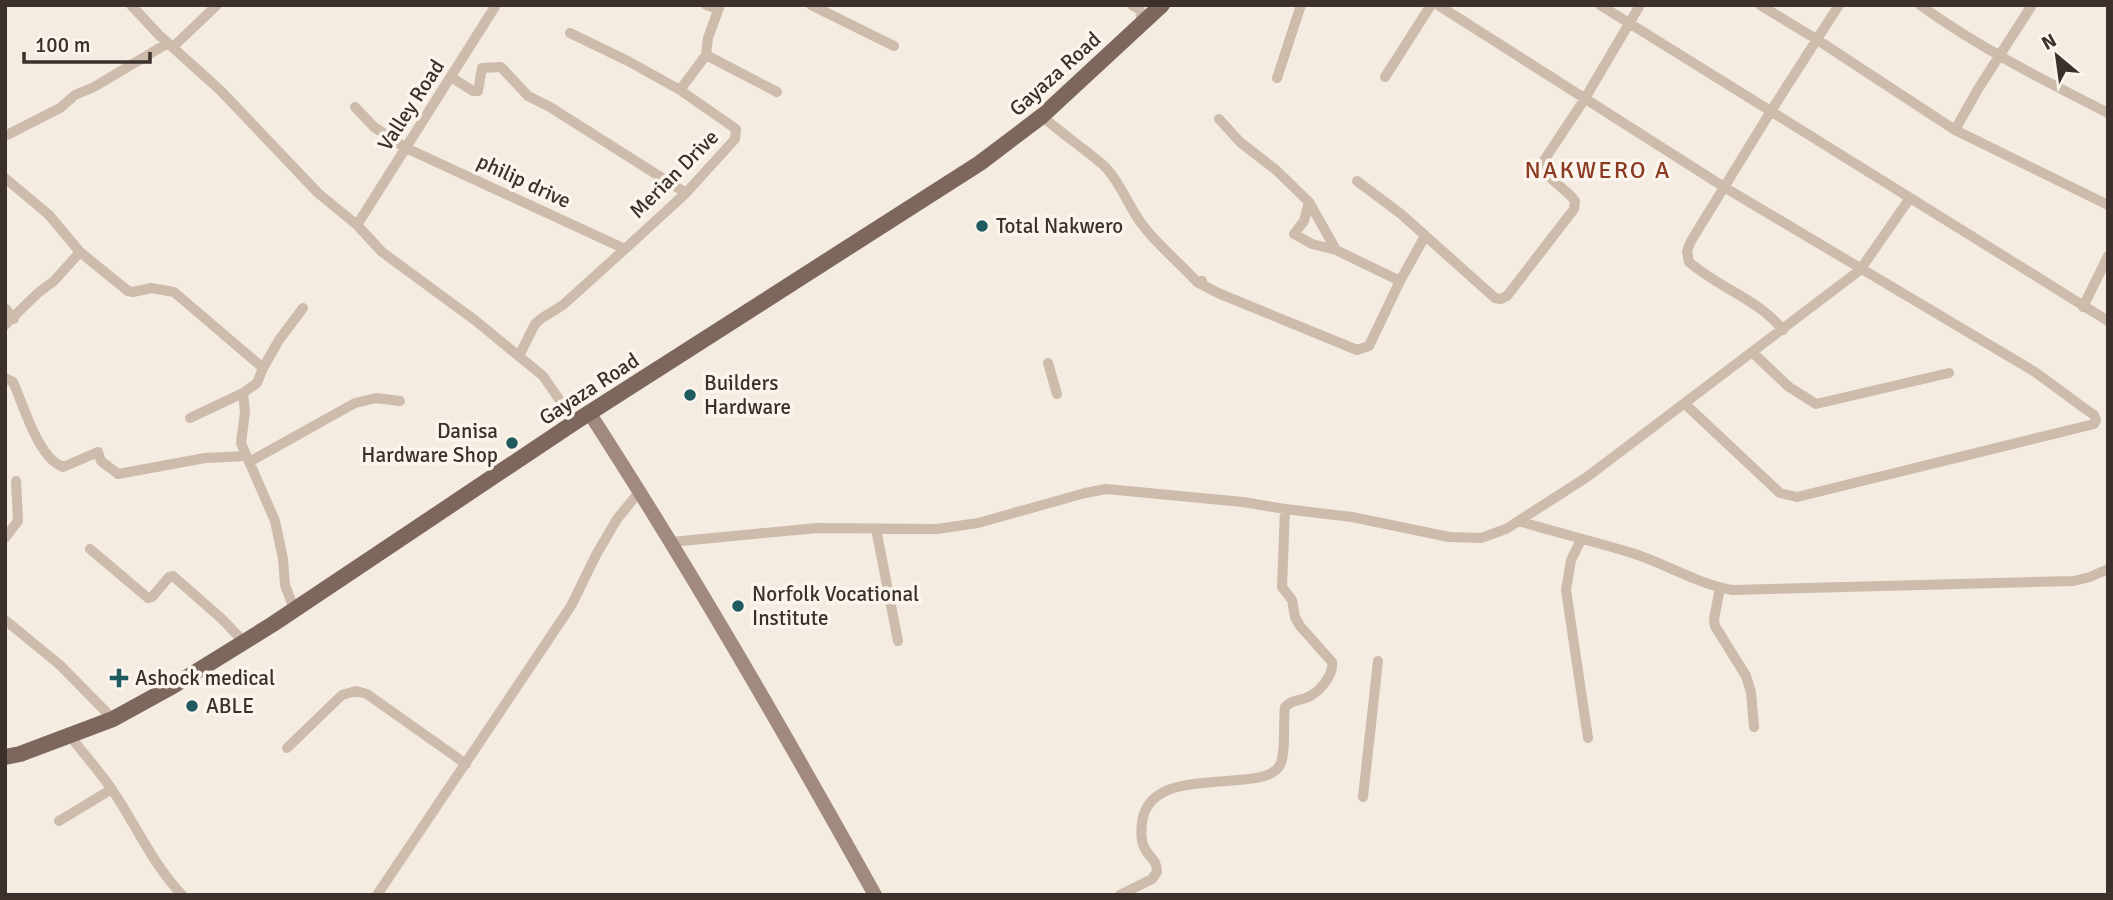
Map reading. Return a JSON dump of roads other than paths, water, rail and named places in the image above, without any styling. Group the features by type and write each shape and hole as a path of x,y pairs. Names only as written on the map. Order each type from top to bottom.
{"main road":[{"name":"Gayaza Road","path":"5,757 20,754 113,719 244,642 575,422 980,163 1042,116 1139,11 1162,5"}],"street":[{"path":"131,5 221,91 318,193 357,225 388,257 476,321 543,376 575,422"},
{"path":"5,136 170,45 217,5"},
{"name":"Valley Road","path":"357,225 496,5"},
{"path":"570,33 680,90 706,55 708,38 719,7 706,5"},
{"path":"811,5 894,46"},
{"path":"1277,78 1301,5"},
{"path":"1385,77 1431,5"},
{"path":"1438,5 1724,187 2035,372 2094,415 2096,422 1797,497 1780,493 1685,404"},
{"path":"1600,5 2108,321"},
{"path":"1357,181 1401,214 1495,298 1507,296 1574,209 1575,201 1571,196 1539,168 1584,100 1640,5"},
{"path":"1760,5 1955,130 2108,205"},
{"path":"1783,330 1767,312 1720,285 1689,262 1687,251 1724,187 1839,5"},
{"path":"1920,5 1950,27 2000,56 2108,113"},
{"path":"1955,130 2032,5"},
{"path":"706,55 777,92"},
{"path":"451,77 476,92 482,68 500,67 528,96 550,107 685,193"},
{"name":"Merian Drive","path":"519,356 535,324 564,305 625,249 685,193 736,139 736,129 680,90"},
{"name":"philip drive","path":"355,107 374,127 406,148 625,249"},
{"path":"1042,116 1103,165 1141,224 1200,281 1218,293 1357,351 1369,346 1425,236"},
{"path":"1219,120 1240,142 1276,170 1309,202 1336,250"},
{"path":"5,178 50,215 80,252 131,292 151,288 174,292 263,368"},
{"path":"671,542 817,528 937,528 969,524 1106,489 1230,500 1352,517 1469,538 1493,535 1587,477 1860,270 1910,198"},
{"path":"1309,202 1304,221 1294,233 1312,244 1336,250 1400,281"},
{"path":"5,308 9,322 54,281 80,252"},
{"path":"2084,307 2108,256"},
{"path":"190,418 243,393 257,383 263,368 303,308"},
{"path":"1753,353 1788,387 1816,404 1949,373"},
{"path":"1048,363 1057,394"},
{"path":"5,378 13,382 49,458 63,467 99,452 101,461 118,474 205,458 247,459 355,403 376,398 400,401"},
{"path":"243,393 245,412 241,443 275,521 283,559 285,586 294,609"},
{"path":"590,414 671,542 875,895"},
{"path":"5,538 19,522 16,481"},
{"path":"377,895 571,606 617,519 640,491"},
{"path":"1120,895 1152,879 1157,872 1154,859 1144,848 1142,841 1143,818 1157,795 1174,788 1258,778 1275,770 1281,762 1285,707 1290,702 1311,695 1332,671 1332,662 1300,626 1295,617 1292,600 1282,587 1285,509"},
{"path":"1518,521 1636,554 1720,588 1732,590 2074,581 2108,569"},
{"path":"876,529 898,641"},
{"path":"1581,540 1571,560 1566,590 1588,737"},
{"path":"90,549 148,598 173,576 244,642"},
{"path":"1720,588 1715,626 1746,676 1751,692 1754,727"},
{"path":"5,621 60,665 113,719"},
{"path":"1363,797 1378,661"},
{"path":"288,748 342,695 355,691 367,694 466,764"},
{"path":"70,736 112,789 149,853 182,895"},
{"path":"59,821 112,789"}],"place":[{"name":"Total Nakwero","path":"982,226"},
{"name":"Builders Hardware","path":"690,395"},
{"name":"Danisa Hardware Shop","path":"512,443"},
{"name":"Norfolk Vocational Institute","path":"738,606"},
{"name":"Ashock medical","path":"119,678"},
{"name":"ABLE","path":"192,706"}],"district":[{"name":"NAKWERO A","path":"1598,170"}]}
